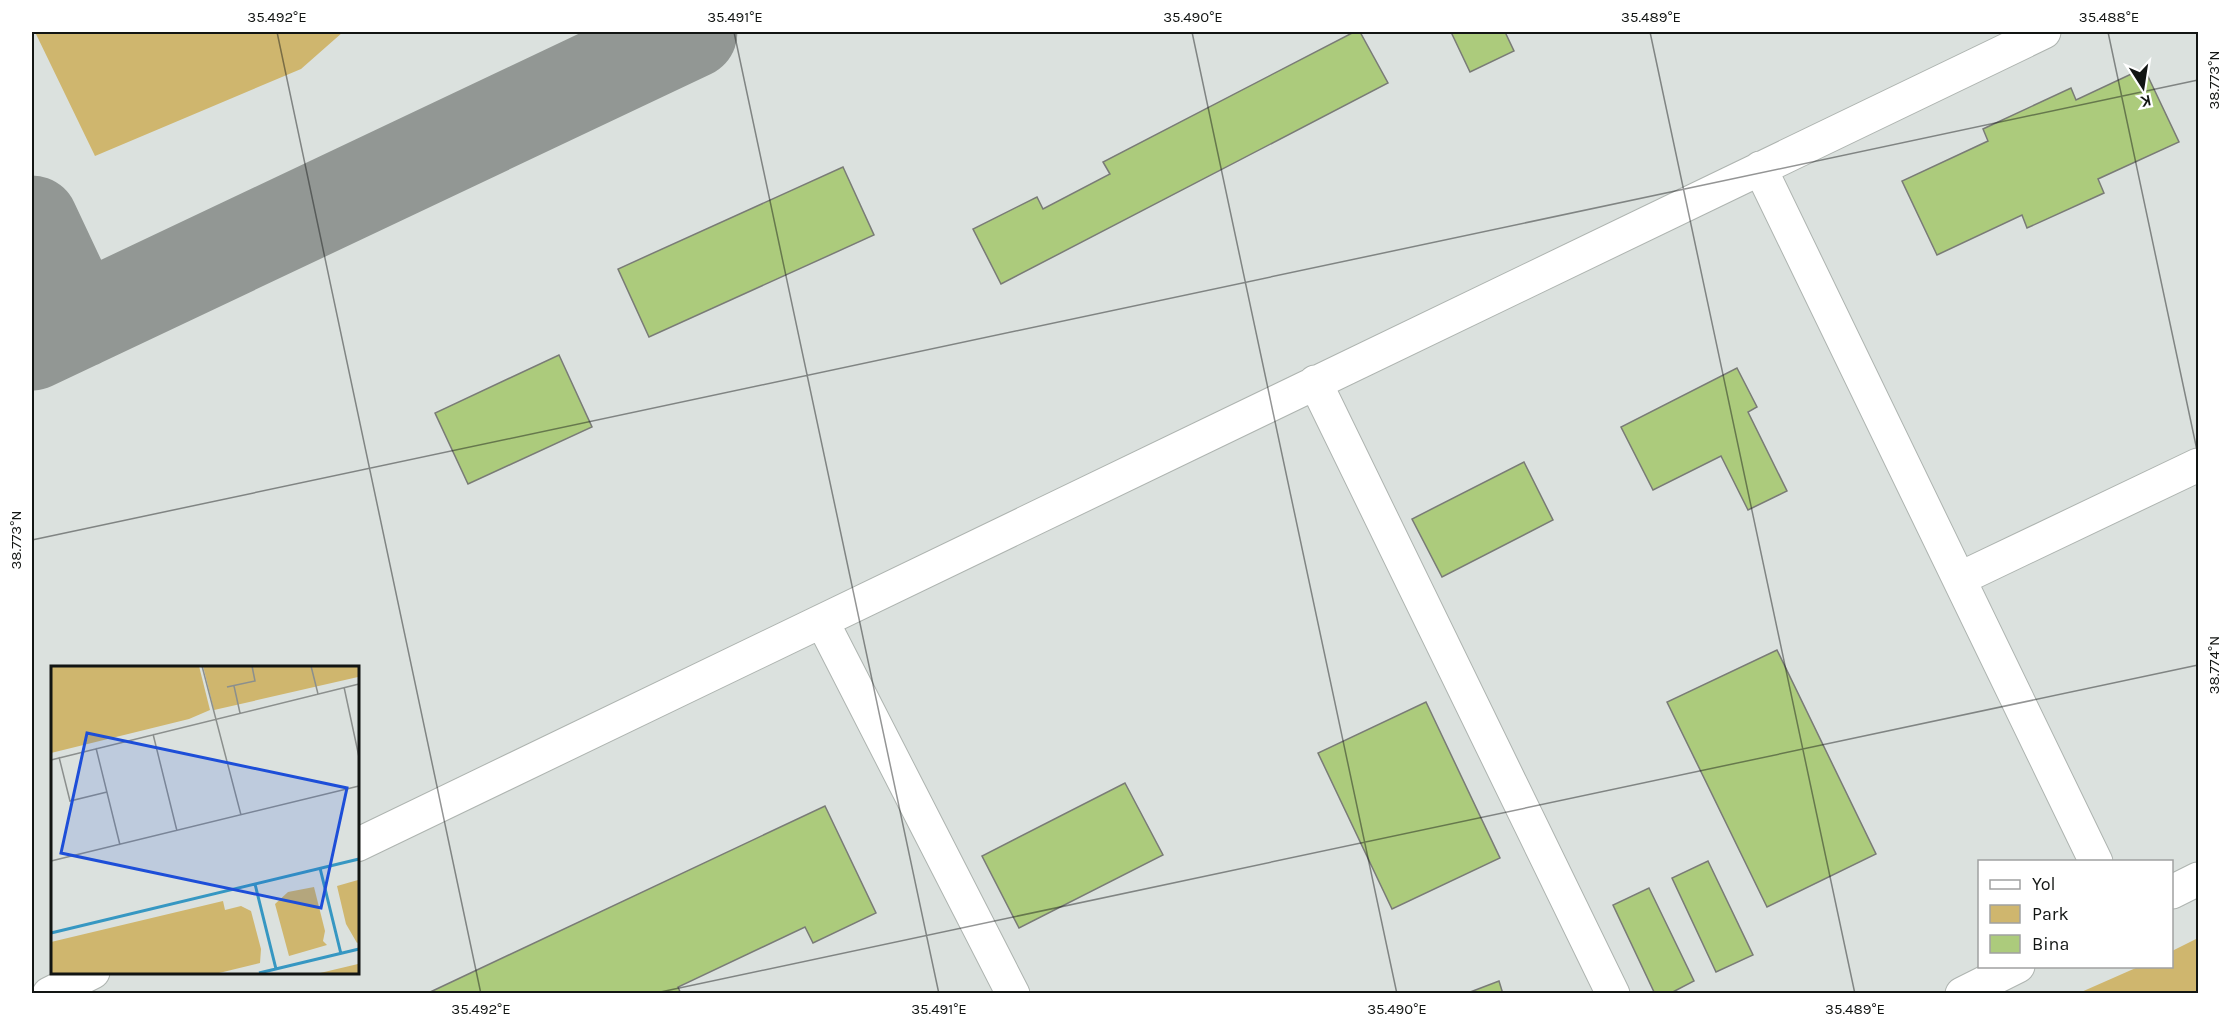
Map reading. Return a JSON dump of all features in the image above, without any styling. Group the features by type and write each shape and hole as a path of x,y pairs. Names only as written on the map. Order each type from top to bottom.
{"lane":[{"path":"358,845 2044,32"},
{"path":"1761,168 2096,860"},
{"path":"1315,382 1613,993"},
{"path":"1959,579 2199,465"},
{"path":"822,621 1013,993"},
{"path":"2173,892 2199,879"},
{"path":"1962,993 2014,968"},
{"path":"49,993 89,974"}],"green space":[{"path":"35,32 343,32 301,69 95,156"},
{"path":"2198,938 2198,993 2079,993 2136,968 2173,968 2173,950"}],"building":[{"path":"1354,32 1360,32 1388,83 1001,284 973,229 1037,197 1043,209 1110,174 1103,162"},
{"path":"1451,32 1505,32 1514,51 1470,72"},
{"path":"2144,68 2179,142 2098,179 2104,193 2027,228 2022,215 1937,255 1902,181 1988,141 1983,129 2071,88 2076,100"},
{"path":"843,167 874,235 649,337 618,269"},
{"path":"559,355 592,427 468,484 435,413"},
{"path":"1737,368 1757,407 1748,412 1787,491 1748,510 1721,456 1653,490 1621,427"},
{"path":"1524,462 1553,520 1442,577 1412,519"},
{"path":"1777,650 1876,854 1767,907 1667,702"},
{"path":"1426,702 1500,858 1392,909 1318,753"},
{"path":"1125,783 1163,855 1019,928 982,856"},
{"path":"825,806 876,913 813,943 805,927 678,987 681,994 426,994"},
{"path":"1708,861 1753,955 1716,972 1672,878"},
{"path":"1649,888 1694,981 1669,994 1655,994 1613,905"},
{"path":"1499,981 1503,994 1465,994"}],"taxiway":[{"path":"32,344 691,32"},
{"path":"32,222 79,322"}]}
